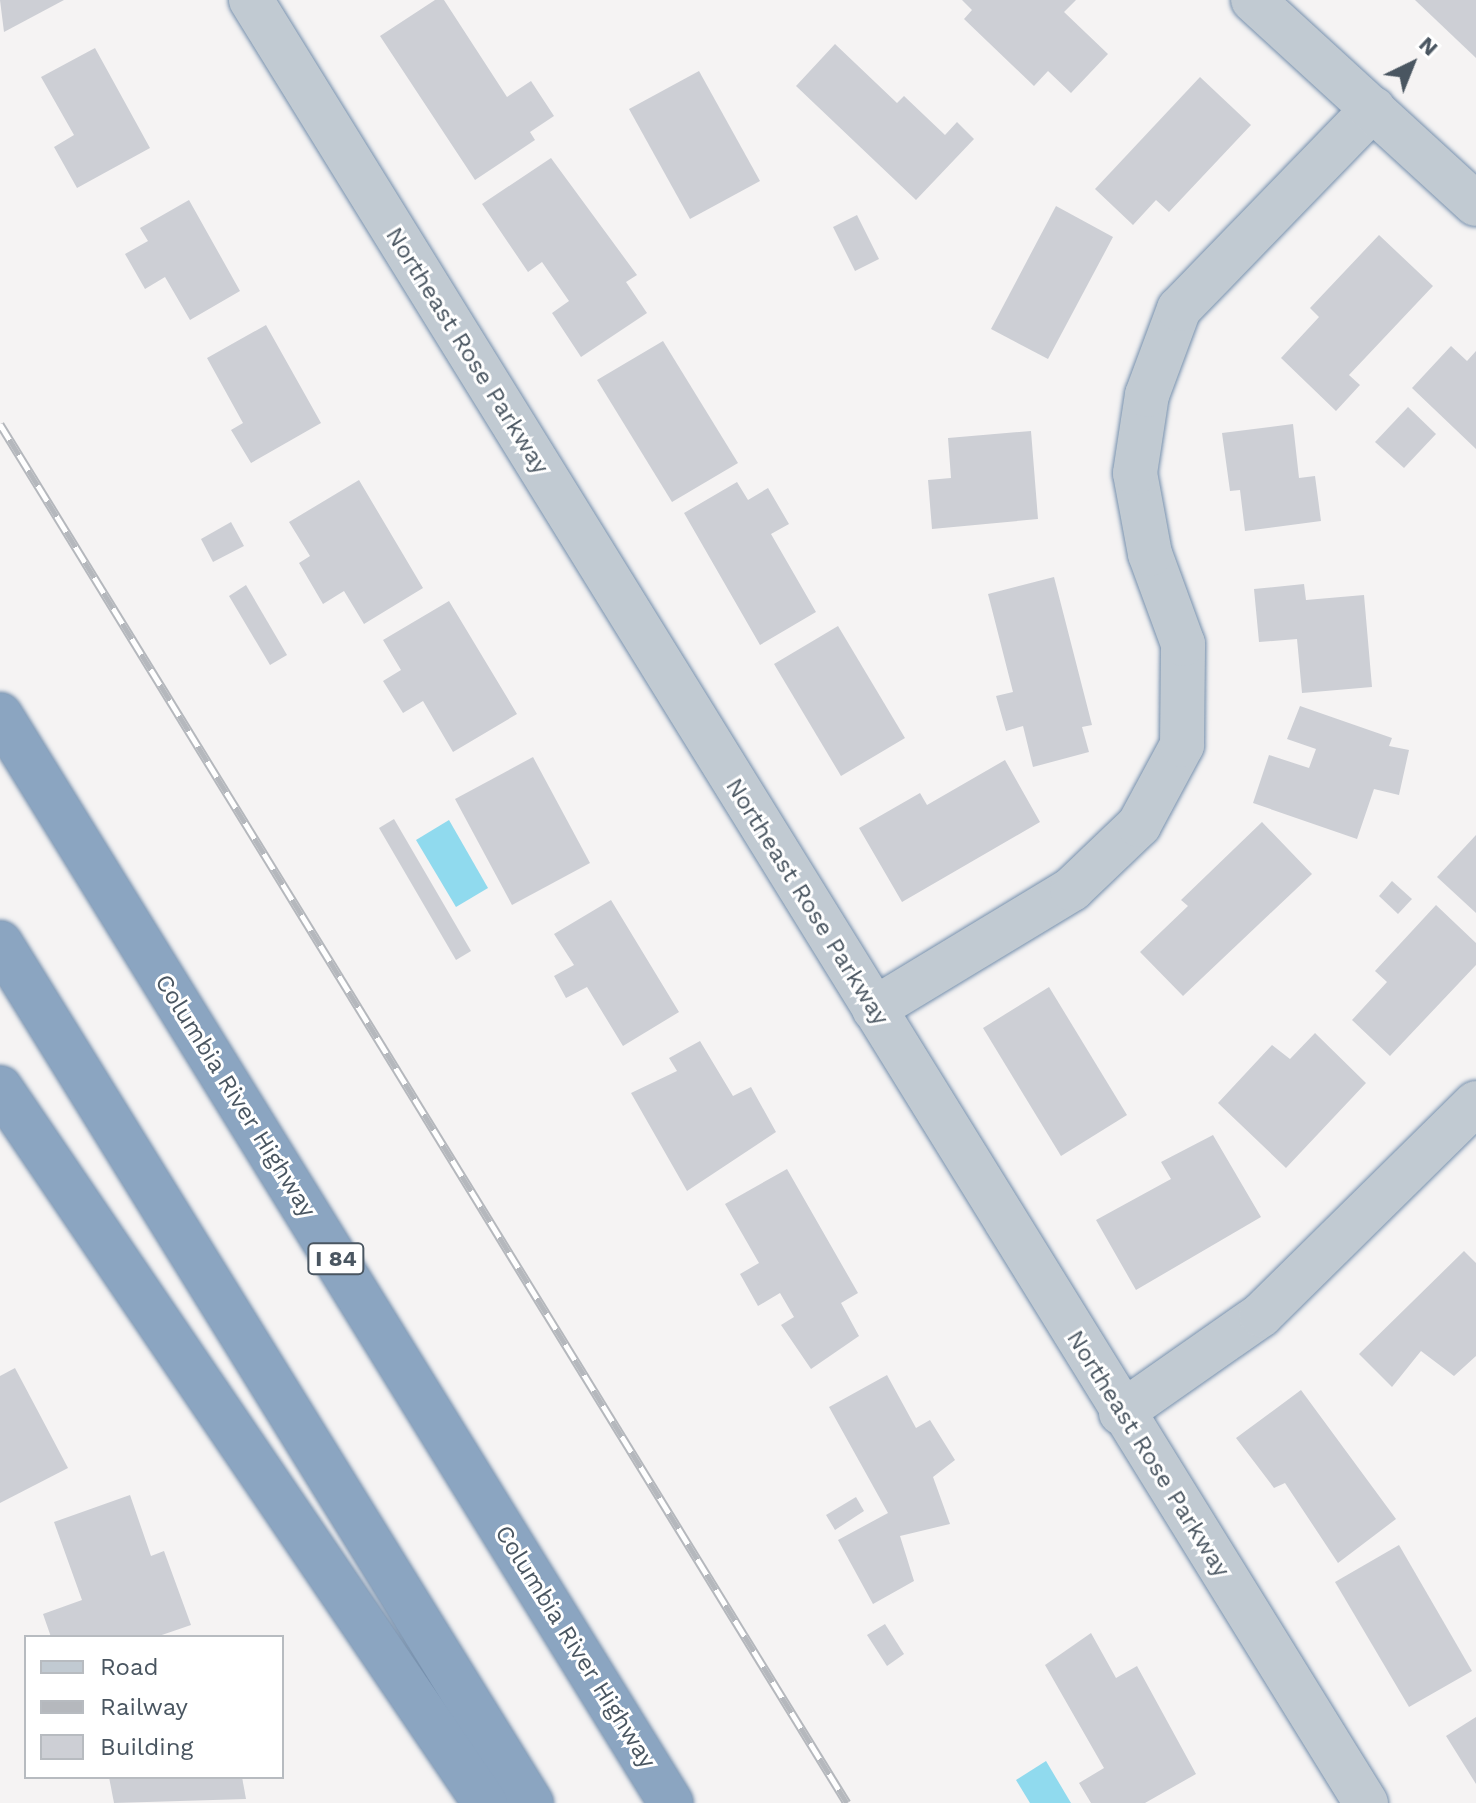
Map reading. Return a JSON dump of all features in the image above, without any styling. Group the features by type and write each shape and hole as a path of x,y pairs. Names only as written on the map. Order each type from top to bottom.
{"highway":[{"name":"Columbia River Highway","path":"0,715 671,1803"},
{"path":"0,943 531,1803"},
{"path":"0,1088 485,1803"}],"street":[{"name":"Northeast Rose Parkway","path":"251,0 1121,1413 1366,1803"},
{"path":"1253,0 1474,198"},
{"path":"874,1009 1072,889 1139,825 1182,745 1183,644 1150,554 1135,473 1147,395 1179,309 1373,109"},
{"path":"1121,1413 1261,1315 1476,1103"}],"water":[{"path":"449,820 488,888 456,907 416,840"},
{"path":"1046,1761 1071,1803 1030,1803 1016,1780"}],"building":[{"path":"0,0 64,0 4,32"},
{"path":"435,0 444,0 507,97 531,81 554,116 530,132 535,140 475,180 380,36"},
{"path":"962,0 1076,0 1064,12 1108,54 1071,93 1048,71 1034,86 964,19 972,10"},
{"path":"1415,0 1476,0 1476,58"},
{"path":"835,44 897,103 904,96 945,135 957,122 974,139 916,200 796,86"},
{"path":"95,48 150,148 77,188 54,147 74,135 41,77"},
{"path":"699,71 760,181 690,219 629,109"},
{"path":"1200,77 1251,125 1169,212 1156,200 1133,225 1095,189"},
{"path":"551,158 637,275 626,282 647,313 581,357 552,313 569,301 542,262 528,272 482,204"},
{"path":"189,200 240,291 190,320 165,277 145,289 125,254 148,241 140,228"},
{"path":"1056,206 1113,237 1048,359 991,329"},
{"path":"857,215 879,259 855,271 833,227"},
{"path":"1379,235 1433,286 1349,375 1360,385 1336,411 1281,358 1319,317 1310,308"},
{"path":"266,325 321,423 251,463 231,430 243,423 207,358"},
{"path":"663,341 738,463 672,502 597,380"},
{"path":"1451,346 1467,361 1476,351 1476,449 1412,388"},
{"path":"1408,407 1436,434 1404,468 1375,442"},
{"path":"1293,424 1299,478 1315,476 1321,521 1245,531 1240,490 1230,491 1222,433"},
{"path":"1031,431 1038,519 932,529 928,480 951,478 948,438"},
{"path":"359,480 423,588 364,624 344,591 323,604 299,563 310,556 289,522"},
{"path":"737,482 748,500 768,488 789,524 771,534 816,612 760,645 684,513"},
{"path":"231,522 244,546 213,562 201,539"},
{"path":"1054,577 1092,725 1082,727 1089,752 1033,767 1023,726 1006,731 996,696 1013,692 988,594"},
{"path":"1304,584 1306,600 1364,595 1372,687 1302,693 1297,639 1259,642 1254,589"},
{"path":"246,585 287,655 270,665 229,596"},
{"path":"449,601 517,714 453,752 423,701 403,713 383,681 401,670 383,640"},
{"path":"838,626 905,738 841,776 774,664"},
{"path":"1300,706 1392,738 1389,746 1409,750 1399,795 1374,789 1357,839 1253,803 1269,755 1309,768 1316,749 1287,739"},
{"path":"533,757 590,863 512,905 455,799"},
{"path":"1005,760 1040,822 902,902 859,828 920,793 927,805"},
{"path":"394,819 471,951 456,960 379,828"},
{"path":"1262,822 1312,874 1183,996 1140,952 1188,906 1181,900"},
{"path":"1476,835 1476,913 1437,877"},
{"path":"1392,881 1412,899 1398,914 1379,896"},
{"path":"611,900 679,1012 623,1046 587,987 566,998 554,976 574,965 554,934"},
{"path":"1436,905 1476,943 1476,965 1390,1056 1352,1020 1387,982 1375,971"},
{"path":"1049,987 1127,1115 1061,1156 983,1028"},
{"path":"1315,1033 1366,1083 1286,1168 1218,1103 1272,1045 1290,1059"},
{"path":"700,1041 733,1096 751,1087 776,1132 687,1191 631,1093 677,1071 669,1058"},
{"path":"1213,1135 1261,1217 1136,1290 1096,1220 1171,1179 1161,1162"},
{"path":"787,1169 858,1293 841,1303 859,1336 811,1369 781,1325 794,1317 780,1293 758,1306 740,1274 759,1263 725,1204"},
{"path":"1464,1251 1476,1263 1476,1356 1454,1376 1421,1351 1392,1387 1359,1354"},
{"path":"15,1368 68,1468 0,1503 0,1376"},
{"path":"887,1375 916,1428 930,1420 955,1460 933,1477 950,1524 900,1536 914,1581 873,1604 838,1540 888,1513 829,1407"},
{"path":"1301,1390 1396,1519 1338,1563 1285,1483 1274,1488 1236,1438"},
{"path":"130,1495 151,1556 164,1551 191,1625 162,1635 50,1635 43,1614 82,1600 54,1522"},
{"path":"856,1497 864,1511 835,1530 826,1515"},
{"path":"1399,1545 1472,1671 1409,1707 1335,1582"},
{"path":"885,1624 904,1654 887,1666 867,1635"},
{"path":"1091,1633 1116,1678 1137,1666 1196,1774 1145,1803 1091,1803 1079,1783 1104,1768 1045,1665"},
{"path":"1476,1717 1476,1784 1446,1736"},
{"path":"109,1779 242,1779 246,1799 114,1803"}],"railway":[{"path":"0,424 847,1803"}]}
